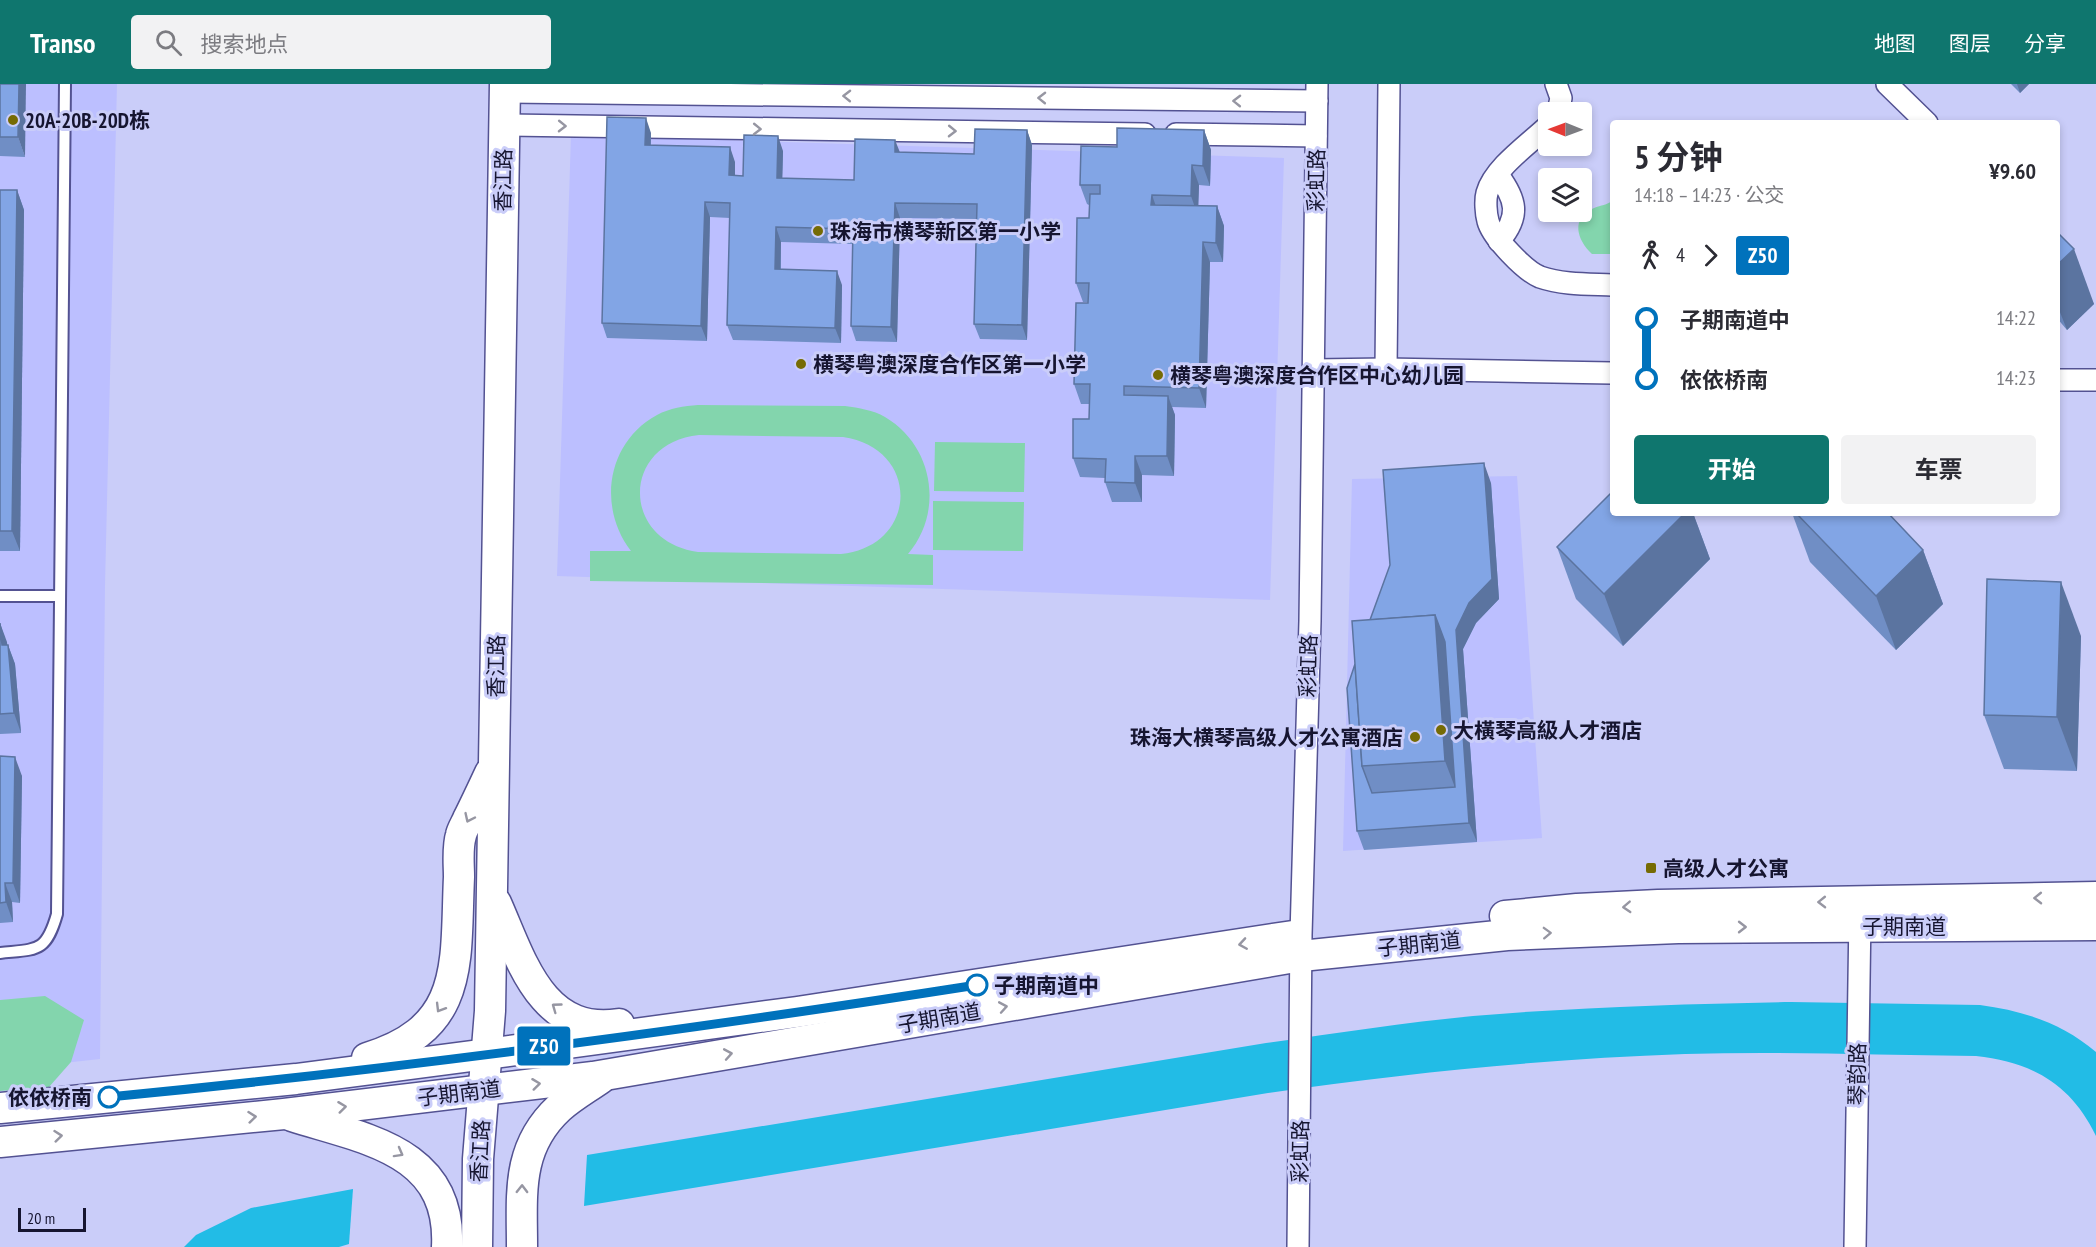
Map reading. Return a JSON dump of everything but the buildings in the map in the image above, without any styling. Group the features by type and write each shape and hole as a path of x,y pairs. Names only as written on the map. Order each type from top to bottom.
{"street":[{"path":"1386,369 1389,84"},
{"path":"1556,84 1560,102"},
{"path":"1887,84 1924,120"},
{"path":"504,88 1269,97 1317,93"},
{"name":"香江路","path":"477,1247 478,1159 490,1011 504,88"},
{"name":"彩虹路","path":"1298,1247 1301,945 1310,609 1317,93"},
{"path":"504,125 1316,136"},
{"path":"1538,135 1506,164 1486,194 1488,222 1499,241 1537,276 1557,282 1610,285"},
{"path":"1314,370 1610,372"},
{"path":"2060,380 2096,381"},
{"path":"296,1079 398,1047 417,1036 432,1021 444,1002 452,982 455,961 460,835 494,765"},
{"path":"492,894 530,980 555,1008 572,1018 590,1024 609,1026 745,1006 797,1012"},
{"name":"子期南道","path":"0,1108 296,1079 1301,945 1678,928 2096,897"},
{"name":"子期南道","path":"1859,914 2096,925"},
{"name":"琴韵路","path":"1855,1247 1859,914"},
{"name":"子期南道","path":"0,1142 284,1114 605,1075 1301,945"},
{"path":"522,1247 523,1175 532,1144 561,1106 605,1075"},
{"path":"284,1114 392,1149 407,1158 421,1170 440,1200 446,1217 447,1247"}],"lane":[{"path":"0,953 36,950 51,936 57,914 65,84"},
{"path":"0,596 60,596"}],"shaded area":[{"path":"0,84 117,84 105,585 100,1059 0,1070"},
{"name":"横琴粤澳深度合作区第一小学","path":"571,135 1284,158 1270,600 557,576"},
{"name":"大橫琴高級人才酒店","path":"1517,476 1542,838 1343,851 1352,479"},
{"path":"1791,1002 1980,1005 2027,1015 2056,1026 2096,1052 2096,1136 2075,1102 2062,1089 2032,1070 1996,1059 1976,1056 1794,1053 1633,1056 1476,1068 1268,1093 584,1206 587,1155 1260,1044 1393,1025 1552,1010"},
{"path":"353,1189 349,1244 339,1247 184,1247 196,1235 251,1208"}],"green space":[{"path":"1610,202 1610,254 1592,254 1580,236 1579,222 1592,222 1592,209"},
{"path":"693,405 845,406 871,411 885,417 902,429 923,462 928,481 929,500 926,519 919,537 908,554 933,555 933,585 590,581 590,551 631,551 620,534 611,496 612,477 627,441 640,427 657,415","holes":["699,435 843,437 869,445 887,459 897,477 900,497 896,516 885,534 867,547 841,554 698,552 672,544 654,530 643,512 640,492 644,473 655,455 673,442"]},
{"path":"935,442 1025,443 1024,492 934,491"},
{"path":"933,501 1024,502 1023,551 933,550"},
{"path":"45,996 84,1020 71,1062 49,1087 0,1091 0,1000"}],"bus line":[{"name":"Z50","path":"109,1097 317,1076 797,1012 977,985"}],"place":[{"name":"20A-20B-20D栋","path":"13,120"},
{"name":"珠海市横琴新区第一小学","path":"818,231"},
{"name":"横琴粤澳深度合作区第一小学","path":"801,364"},
{"name":"横琴粤澳深度合作区中心幼儿园","path":"1158,375"},
{"name":"大橫琴高級人才酒店","path":"1441,730"},
{"name":"珠海大横琴高级人才公寓酒店","path":"1415,737"},
{"name":"高级人才公寓","path":"1651,868"},
{"name":"子期南道中","path":"977,985"},
{"name":"依依桥南","path":"109,1097"}]}
